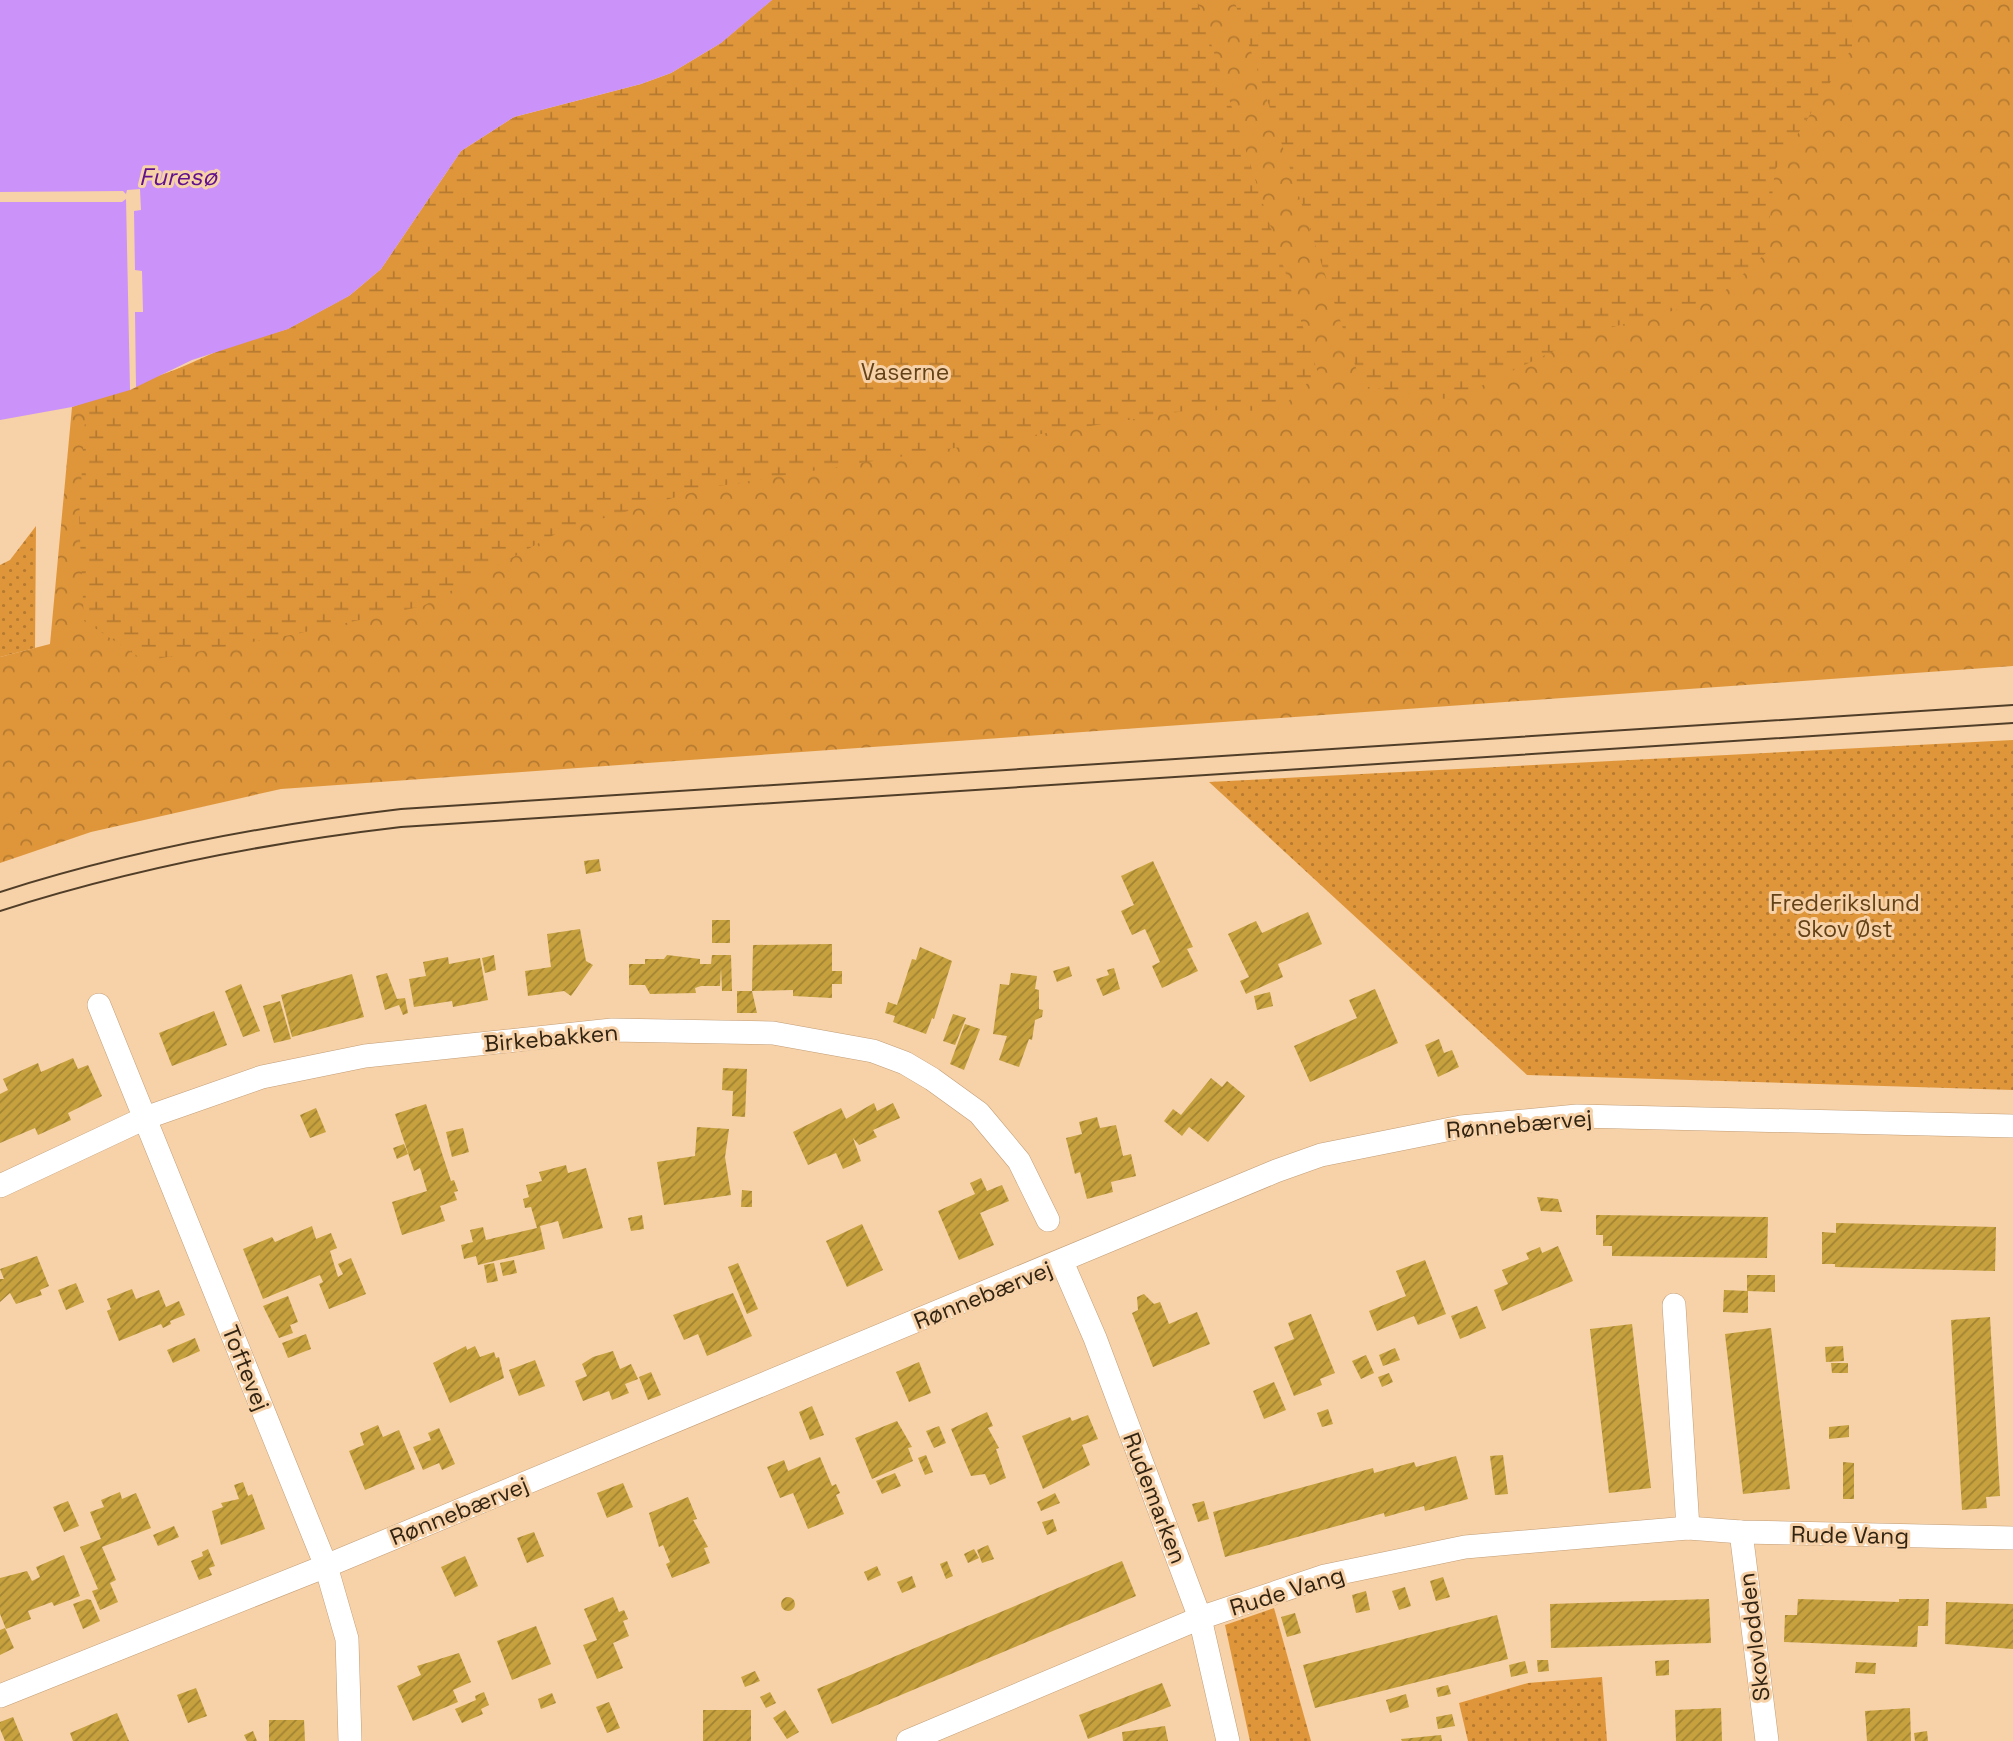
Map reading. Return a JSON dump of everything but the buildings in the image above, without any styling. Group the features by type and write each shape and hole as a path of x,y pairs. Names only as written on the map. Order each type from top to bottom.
{"street":[{"name":"Toftevej","path":"99,1005 326,1566 347,1639 351,1741"},
{"name":"Birkebakken","path":"0,1186 145,1118 262,1077 365,1056 612,1030 773,1033 873,1051 905,1063 932,1079 979,1114 1019,1161 1048,1220"},
{"name":"Rønnebærvej","path":"0,1696 326,1566 1313,1158 1461,1126 1577,1116 2013,1126"},
{"name":"Rudemarken","path":"1062,1262 1095,1338 1200,1618 1228,1741"},
{"path":"1674,1305 1688,1528"},
{"name":"Rude Vang","path":"908,1741 1200,1618 1325,1576 1465,1547 1688,1528 1741,1532 2013,1538"},
{"name":"Skovlodden","path":"1741,1532 1767,1741"}],"green space":[{"name":"Vaserne","path":"772,0 2013,0 2013,666 281,789 91,832 0,863 0,657 50,644 72,407 288,329 349,296 721,43"},
{"path":"772,0 1197,0 1318,373 1278,411 1190,410 707,488 563,530 423,606 296,634 145,661 84,621 79,518 86,402 137,387 229,346 288,329 349,296 381,269 461,151 514,117 641,84 671,73 721,43"},
{"path":"1234,0 1852,0 1852,48 1775,170 1766,253 1716,299 1591,333 1452,400 1362,386"},
{"path":"36,526 35,648 0,657 0,565 10,560"},
{"name":"Frederikslund Skov Øst","path":"2013,740 2013,1090 1527,1075 1209,782"},
{"path":"1274,1608 1311,1741 1250,1741 1225,1625"},
{"path":"1602,1677 1607,1741 1468,1741 1459,1703 1528,1683"}],"water":[{"name":"Furesø","path":"0,0 772,0 721,43 671,73 641,84 514,117 461,151 381,269 349,296 288,329 192,360 130,390 72,407 0,420"}],"pier":[{"path":"140,189 141,210 134,211 135,270 142,271 143,312 135,312 136,387 130,390 126,199 122,202 0,202 0,192 123,191 126,194 127,190"}],"tram line":[{"path":"0,892 99,864 199,841 299,823 401,809 2013,705"},
{"path":"0,911 99,882 198,859 401,827 2013,723"}]}
